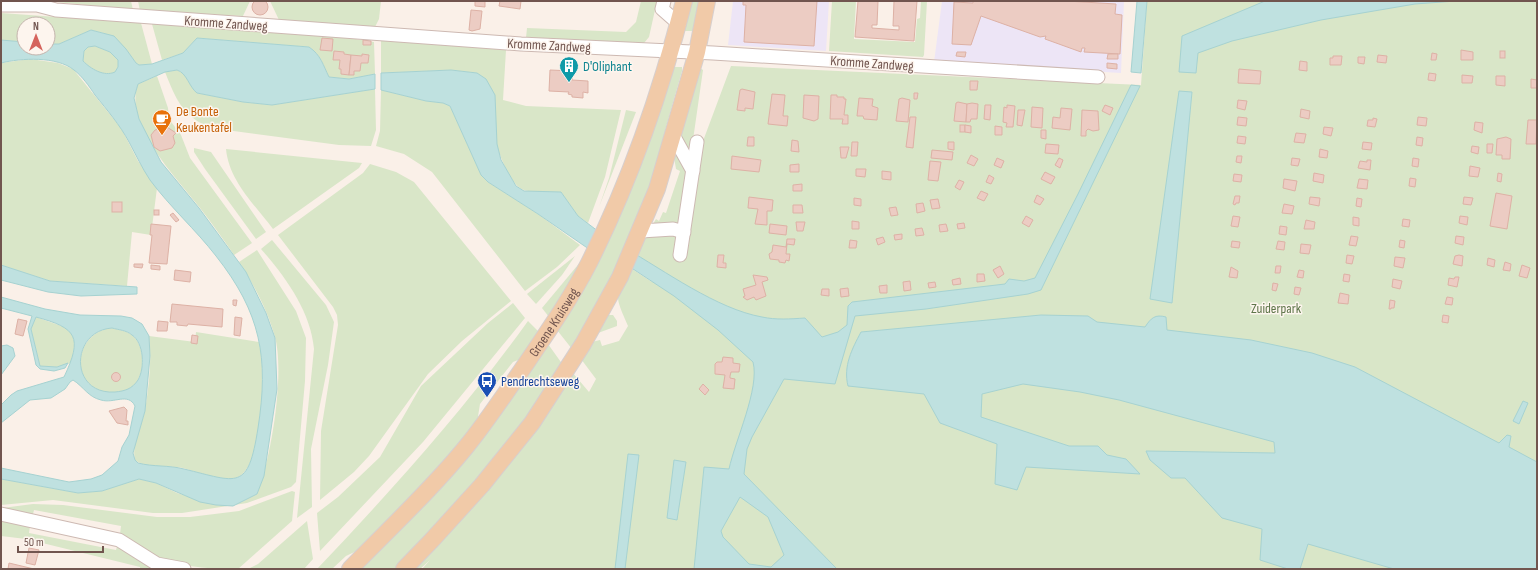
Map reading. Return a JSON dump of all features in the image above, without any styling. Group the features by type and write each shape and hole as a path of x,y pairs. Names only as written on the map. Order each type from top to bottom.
{"main road":[{"name":"Groene Kruisweg","path":"350,569 418,500 467,447 552,327 589,264 640,147 671,51 684,1"},
{"path":"404,569 482,485 532,423 583,344 620,276 656,189 697,52 707,1"}],"street":[{"path":"664,1 662,9 678,24"},
{"name":"Kromme Zandweg","path":"1,5 37,3 56,10 340,32 521,44 697,52 1098,77"},
{"path":"673,135 693,171"},
{"path":"680,255 697,142"},
{"path":"637,238 673,229 684,232"},
{"path":"1,514 118,540 157,564 184,569"}],"shaded area":[{"path":"733,1 829,1 826,51 728,45"},
{"path":"942,1 1124,1 1121,73 934,62"}],"green space":[{"path":"56,1 131,1 133,10 57,2"},
{"path":"138,1 250,1 243,16 140,11"},
{"path":"270,1 381,1 379,19 375,27 279,20"},
{"path":"641,1 657,1 649,37 644,43 526,38 527,28 626,32 636,22"},
{"path":"690,1 701,1 694,31 684,31 683,28"},
{"path":"832,1 856,1 854,39 915,42 917,19 920,18 921,1 927,1 923,57 829,51"},
{"name":"Zuiderpark","path":"1147,1 1537,1 1537,569 422,569 430,560 420,569 412,569 572,372 589,392 596,379 581,359 592,342 600,340 602,346 619,341 628,326 620,308 618,296 629,267 652,282 635,254 656,219 659,221 663,212 666,213 680,171 676,169 674,157 677,149 689,171 687,184 731,66 1141,85"},
{"path":"1,13 43,16 16,16 16,41 1,40"},
{"path":"56,17 141,23 152,64 139,65 126,49 103,33 91,30 56,44"},
{"path":"155,21 318,33 374,42 375,74 349,79 329,77 319,57 309,47 197,38 183,53 162,60 152,24"},
{"path":"381,39 506,50 503,100 526,106 621,110 605,177 588,223 578,216 561,192 527,191 515,184 500,156 477,73 451,70 381,73"},
{"path":"95,46 110,52 118,60 118,67 115,72 106,74 102,73 90,67 83,61 84,51 88,47"},
{"path":"30,59 58,63 73,69 121,128 138,161 157,188 151,235 132,232 127,286 50,281 1,265 1,63"},
{"path":"673,67 682,67 682,71 666,127 655,174 635,227 599,307 572,349 557,330"},
{"path":"700,68 703,70 691,154 683,144 681,136"},
{"path":"177,70 183,73 197,93 243,102 272,105 375,89 376,130 371,146 339,145 211,128 193,118 181,106 165,72"},
{"path":"157,76 168,108 169,119 181,135 190,158 252,243 234,255 166,166 145,133 138,116 135,100 138,84"},
{"path":"381,90 426,101 443,103 450,106 481,175 488,182 538,214 580,245 557,267 525,291 432,172 404,154 376,146 380,131"},
{"path":"626,110 636,112 599,207 609,178"},
{"path":"194,148 211,152 266,232 256,239 205,169 194,152"},
{"path":"226,149 362,163 359,168 273,229 237,182 228,161"},
{"path":"370,164 396,172 414,182 511,301 462,341 428,374 369,456 354,472 320,500 321,431 338,325 337,315 333,307 278,235 363,173"},
{"path":"272,240 326,305 334,322 328,365 311,449 312,507 297,518 314,349 312,335 302,308 288,283 261,249"},
{"path":"257,250 296,311 306,338 305,381 296,482 291,487 247,503 235,505 257,494 267,460 275,416 277,394 278,353 275,337 269,318 260,298 239,262"},
{"path":"575,256 562,275 536,304 527,294"},
{"path":"582,260 583,262 549,317 542,308"},
{"path":"513,303 525,318 423,442 320,551 317,513 338,497 380,457 421,386 488,323"},
{"path":"613,315 617,321 617,326 598,333 604,317"},
{"path":"36,317 67,328 74,340 71,363 57,367 40,366 31,329"},
{"path":"528,321 539,332 528,356 513,362 480,404 476,429 365,547 346,556 332,569 317,569 427,448 479,386"},
{"path":"112,328 132,335 138,342 142,354 142,368 138,380 134,385 120,393 104,392 90,385 82,372 81,364 83,349 91,337 104,330"},
{"path":"196,332 259,342 262,372 261,416 252,457 245,471 236,478 216,478 183,468 146,465 135,460 134,447 144,416 149,382 149,336 195,342"},
{"path":"548,344 563,365 497,458 398,569 357,569"},
{"path":"1,479 78,493 102,491 139,479 156,483 177,493 216,505 229,506 182,513 153,513 53,500 1,505"},
{"path":"292,491 295,492 292,521 238,569 202,568 167,561 138,547 120,534 121,526 34,510 33,514 2,508 33,504 63,505 157,517 190,517 239,511"},
{"path":"1,521 30,526 29,533 116,550 118,543 146,563 150,569 140,569 140,567 26,539 1,536"},
{"path":"307,521 313,559 304,569 248,569 258,564"}],"water":[{"path":"1137,1 1147,1 1141,73 1131,72"},
{"path":"1265,1 1456,1 1415,4 1321,20 1232,41 1198,53 1196,73 1179,72 1182,36"},
{"path":"91,30 114,36 139,65 152,64 183,53 197,38 309,47 319,57 329,77 349,79 375,74 375,89 272,105 243,102 197,93 186,77 177,70 165,72 138,84 134,98 139,119 161,162 199,208 246,272 266,313 275,338 277,389 264,476 257,494 233,506 200,502 156,483 139,479 102,491 78,493 1,479 1,468 69,482 91,479 102,475 118,461 122,447 129,435 135,406 132,402 125,399 106,401 97,399 73,380 65,389 51,398 30,400 1,423 1,405 11,395 17,391 64,377 70,363 74,343 68,330 60,325 36,317 31,329 40,366 57,367 68,363 65,368 54,371 40,369 36,365 28,329 32,316 1,308 1,297 45,309 80,315 121,316 132,318 142,324 149,336 150,356 145,411 133,453 135,460 138,463 178,468 229,479 238,477 244,473 250,463 258,428 262,380 258,337 252,317 243,297 231,277 208,246 150,180 122,130 77,72 67,65 49,60 28,59 1,63 1,40 16,41 16,56 56,56 56,44","holes":["95,46 110,52 118,60 118,67 115,72 106,74 102,73 90,67 83,61 84,51 88,47","112,328 130,333 136,339 141,350 142,369 138,380 133,386 122,391 115,392 100,390 89,384 83,374 80,362 82,350 88,340 98,332"]},
{"path":"451,70 477,73 486,79 495,95 497,144 501,160 516,186 524,191 561,192 578,216 603,235 599,256 488,182 481,175 450,106 443,103 426,101 381,90 381,73"},
{"path":"1131,85 1140,86 1041,290 1028,294 926,309 855,316 835,384 784,379 752,437 747,449 744,474 837,569 694,569 704,467 729,469 750,400 753,386 753,362 718,330 674,296 630,267 625,248 709,298 745,313 767,318 805,318 822,337 838,332 847,325 848,306 852,302 1005,284 1009,279 1024,281 1035,278","holes":["740,497 768,517 784,555 771,567 749,564 723,537 721,531"]},
{"path":"1179,91 1192,92 1172,303 1150,299"},
{"path":"1,265 50,281 137,287 137,294 81,296 48,292 1,280"},
{"path":"1041,315 1088,316 1097,322 1145,327 1149,321 1156,316 1162,316 1166,317 1167,330 1251,340 1312,353 1355,367 1499,443 1507,435 1511,436 1509,447 1537,462 1537,569 1394,569 1308,544 1300,569 1288,569 1260,560 1262,529 1222,518 1185,478 1171,478 1150,460 1146,451 1275,453 1274,442 1119,400 1080,392 1023,384 982,394 981,417 1069,446 1098,446 1107,455 1126,459 1140,474 1026,467 1017,490 995,484 997,444 940,423 924,394 848,386 847,372 849,358 861,332"},
{"path":"7,345 13,348 15,356 1,375 1,346"},
{"path":"1523,401 1528,403 1519,424 1513,421"},
{"path":"628,454 639,455 625,569 615,569"},
{"path":"674,460 686,462 677,520 667,518"}],"building":[{"path":"260,-1 267,4 268,7 263,14 260,15 253,10 252,7 257,0"},
{"path":"475,1 485,1 485,7 475,6"},
{"path":"500,1 521,1 520,9 499,6"},
{"path":"743,1 817,1 814,46 744,42 746,5 743,5"},
{"path":"858,1 878,1 877,25 872,25 872,28 899,30 899,26 893,26 894,1 917,1 914,41 855,37"},
{"path":"973,1 1067,1 1116,4 1115,14 1122,15 1120,54 1084,52 1085,48 1082,48 1081,52 1045,39 1046,36 1040,37 981,16 971,45 952,44 954,2 973,3"},
{"path":"471,10 482,11 480,29 472,31 469,30"},
{"path":"322,38 333,39 332,51 320,50"},
{"path":"363,40 371,41 371,45 363,45"},
{"path":"1461,50 1473,52 1473,60 1461,60"},
{"path":"334,51 344,52 344,54 351,55 349,75 341,74 341,69 339,69 340,60 333,60"},
{"path":"1500,51 1505,51 1505,58 1500,58"},
{"path":"957,52 966,52 965,57 956,56"},
{"path":"1432,53 1437,54 1436,60 1431,60"},
{"path":"362,54 369,55 368,63 361,63 360,71 354,71 354,75 349,75 351,55 362,56"},
{"path":"1108,54 1118,54 1118,59 1107,59"},
{"path":"1378,55 1387,56 1386,63 1377,62"},
{"path":"1333,56 1342,56 1341,65 1330,65 1330,58 1333,58"},
{"path":"1358,57 1365,57 1364,64 1358,63"},
{"path":"1300,61 1307,62 1307,71 1299,70"},
{"path":"1107,63 1117,64 1117,69 1107,68"},
{"path":"1239,69 1261,71 1260,84 1238,83"},
{"name":"D'Oliphant","path":"550,70 573,71 572,80 588,81 588,93 583,92 583,98 572,97 572,95 568,94 569,92 549,91"},
{"path":"1429,73 1436,74 1435,81 1428,80"},
{"path":"1462,75 1473,76 1472,83 1462,83"},
{"path":"1496,76 1505,76 1505,86 1496,85"},
{"path":"1531,79 1537,80 1537,88 1531,88"},
{"path":"970,81 978,81 977,90 970,90"},
{"path":"742,89 755,92 753,109 745,108 745,111 737,110 740,90"},
{"path":"914,93 918,93 917,99 914,99"},
{"path":"772,94 785,95 783,116 788,116 787,126 768,124"},
{"path":"804,95 819,96 818,119 814,121 803,118"},
{"path":"831,95 837,95 837,97 844,97 844,99 846,99 844,115 848,115 848,124 842,124 843,119 830,119"},
{"path":"859,98 873,99 872,106 878,108 877,120 864,119 863,116 857,116"},
{"path":"902,98 910,100 908,122 896,121 899,99"},
{"path":"1238,100 1247,101 1245,110 1237,108"},
{"path":"956,103 967,104 966,122 954,121"},
{"path":"967,104 978,104 977,119 971,119 970,122 966,122"},
{"path":"985,105 991,105 990,120 984,119"},
{"path":"1007,105 1015,106 1013,127 1006,127 1007,123 1003,122 1004,107 1007,108"},
{"path":"1105,105 1113,108 1110,115 1102,111"},
{"path":"1032,107 1043,108 1042,128 1031,127"},
{"path":"1061,108 1072,109 1070,130 1052,128 1053,117 1060,118"},
{"path":"1301,109 1310,111 1309,119 1300,117"},
{"path":"1018,110 1025,110 1022,126 1017,125"},
{"path":"1082,110 1098,111 1099,130 1093,131 1088,129 1086,131 1086,136 1081,136"},
{"path":"910,117 916,117 913,148 906,147"},
{"path":"1238,117 1247,118 1246,126 1237,125"},
{"path":"1418,117 1427,118 1426,126 1417,125"},
{"path":"1373,118 1377,119 1375,127 1367,126 1368,120 1373,120"},
{"path":"1528,120 1537,120 1536,144 1526,144"},
{"path":"1475,122 1483,123 1482,133 1474,130"},
{"path":"960,125 965,125 965,132 960,132"},
{"path":"965,125 971,126 971,133 965,132"},
{"path":"995,126 1002,127 1002,135 995,135"},
{"path":"167,127 176,133 173,136 175,143 172,148 160,151 154,147 151,135 155,130"},
{"path":"1324,127 1333,128 1331,136 1323,134"},
{"path":"1041,130 1046,130 1046,139 1041,138"},
{"path":"1296,133 1306,134 1304,143 1294,142"},
{"path":"1238,136 1246,137 1245,144 1237,143"},
{"path":"748,137 754,137 754,146 747,146"},
{"path":"1417,137 1423,138 1422,146 1416,145"},
{"path":"1506,137 1511,139 1510,159 1502,159 1502,155 1496,155 1497,139"},
{"path":"792,140 798,141 799,152 791,151"},
{"path":"852,142 858,142 857,156 851,156"},
{"path":"948,142 954,142 954,150 948,149"},
{"path":"1363,142 1372,143 1371,150 1362,149"},
{"path":"1046,144 1059,145 1058,154 1045,153"},
{"path":"1487,144 1493,144 1492,153 1487,153"},
{"path":"1472,146 1479,147 1478,154 1471,152"},
{"path":"840,147 849,147 846,158 841,158"},
{"path":"1320,149 1328,151 1327,158 1319,157"},
{"path":"932,150 953,152 952,160 931,158"},
{"path":"971,155 978,159 974,166 967,163"},
{"path":"732,156 761,160 759,172 731,169"},
{"path":"1237,156 1242,156 1241,163 1236,162"},
{"path":"997,158 1004,161 1001,168 994,165"},
{"path":"1059,158 1063,160 1060,168 1055,165"},
{"path":"1292,158 1300,159 1298,166 1291,165"},
{"path":"1413,158 1419,159 1418,167 1412,166"},
{"path":"1367,160 1371,160 1370,170 1358,168 1360,161 1367,162"},
{"path":"930,161 941,162 938,181 928,180"},
{"path":"799,164 799,172 790,172 790,165"},
{"path":"1470,166 1480,168 1478,177 1469,176"},
{"path":"856,169 866,169 865,177 856,176"},
{"path":"882,171 891,172 891,180 882,179"},
{"path":"1045,172 1055,177 1051,184 1041,179"},
{"path":"1314,173 1324,175 1323,183 1313,181"},
{"path":"1498,173 1502,174 1501,182 1497,181"},
{"path":"1234,174 1242,175 1241,182 1233,181"},
{"path":"989,175 994,178 991,184 986,182"},
{"path":"1410,178 1416,179 1415,187 1409,186"},
{"path":"1284,179 1297,181 1295,191 1283,188"},
{"path":"1359,179 1368,180 1367,189 1357,188"},
{"path":"959,180 964,182 960,190 955,187"},
{"path":"802,184 802,191 793,191 793,185"},
{"path":"981,191 988,194 984,201 977,198"},
{"path":"1496,193 1512,196 1507,229 1490,226"},
{"path":"1037,195 1044,199 1040,205 1034,202"},
{"path":"1235,196 1240,196 1239,203 1236,203 1235,205 1233,204"},
{"path":"749,197 773,200 772,211 767,211 767,225 755,224 758,209 748,208"},
{"path":"1310,197 1320,198 1319,206 1309,204"},
{"path":"1464,197 1473,198 1471,205 1463,204"},
{"path":"854,198 861,199 861,206 854,205"},
{"path":"1357,198 1362,199 1361,207 1356,206"},
{"path":"938,199 940,208 932,209 930,200"},
{"path":"112,202 122,202 122,212 112,212"},
{"path":"923,203 925,211 917,213 916,204"},
{"path":"1284,204 1294,206 1292,214 1282,213"},
{"path":"793,205 802,205 803,213 793,213"},
{"path":"896,207 898,215 891,216 889,208"},
{"path":"154,210 159,210 159,215 154,215"},
{"path":"173,213 179,220 176,222 170,215"},
{"path":"1026,216 1033,220 1029,227 1022,223"},
{"path":"1233,216 1240,217 1238,227 1231,226"},
{"path":"1460,216 1468,217 1467,225 1459,223"},
{"path":"1353,217 1359,218 1359,226 1353,225"},
{"path":"1403,219 1410,220 1409,227 1402,226"},
{"path":"1306,220 1315,222 1314,229 1304,229"},
{"path":"852,221 859,222 859,229 852,229"},
{"path":"796,222 805,222 803,231 797,231"},
{"path":"964,223 965,228 958,229 957,224"},
{"path":"151,224 171,226 167,264 149,263 152,235 150,235"},
{"path":"770,224 787,226 786,235 769,233"},
{"path":"946,224 948,231 940,232 939,225"},
{"path":"1280,226 1287,227 1286,235 1279,234"},
{"path":"922,228 924,235 916,236 915,229"},
{"path":"902,234 902,239 895,240 894,235"},
{"path":"1351,236 1358,237 1356,246 1349,245"},
{"path":"1456,236 1464,237 1463,245 1455,243"},
{"path":"883,237 885,242 878,245 876,239"},
{"path":"787,239 795,239 794,245 787,244 786,254 790,254 789,261 786,260 785,263 779,262 779,260 770,259 769,254 772,252 773,245 786,247"},
{"path":"850,240 857,241 856,248 849,248"},
{"path":"1400,240 1405,241 1404,248 1399,247"},
{"path":"1232,241 1240,242 1239,248 1231,247"},
{"path":"1278,241 1285,242 1284,250 1276,249"},
{"path":"1301,244 1311,245 1309,254 1300,253"},
{"path":"718,255 724,255 723,263 726,263 726,268 717,267"},
{"path":"1347,255 1354,256 1352,264 1346,263"},
{"path":"1455,256 1463,256 1462,266 1453,264"},
{"path":"1395,257 1405,258 1403,268 1394,266"},
{"path":"1488,258 1495,260 1494,267 1487,265"},
{"path":"1505,262 1511,264 1510,271 1503,270"},
{"path":"134,264 143,264 142,268 134,267"},
{"path":"151,265 160,266 160,270 151,269"},
{"path":"1522,265 1530,268 1527,278 1519,276"},
{"path":"1000,266 1004,274 998,278 993,270"},
{"path":"1276,266 1281,266 1280,273 1275,273"},
{"path":"1231,267 1238,271 1237,278 1229,277"},
{"path":"175,270 191,272 190,282 174,280"},
{"path":"1299,270 1304,271 1303,278 1297,277"},
{"path":"977,274 984,274 985,281 977,282"},
{"path":"1344,274 1350,275 1349,282 1343,281"},
{"path":"753,275 767,277 768,280 762,282 766,296 756,300 754,297 747,300 743,297 745,296 743,289 756,285"},
{"path":"1455,277 1459,277 1457,287 1448,285 1449,278 1454,279"},
{"path":"960,278 961,284 953,285 952,280"},
{"path":"1393,279 1402,281 1400,289 1392,287"},
{"path":"910,281 911,290 904,291 903,282"},
{"path":"935,282 936,287 929,288 928,283"},
{"path":"1273,283 1278,284 1276,291 1272,290"},
{"path":"887,285 887,293 880,293 879,286"},
{"path":"1295,287 1301,288 1299,295 1294,294"},
{"path":"848,288 849,296 841,297 840,289"},
{"path":"822,289 829,289 829,296 821,295"},
{"path":"1340,293 1349,295 1348,304 1338,303"},
{"path":"1447,297 1453,298 1452,305 1445,304"},
{"path":"233,300 237,300 236,306 233,305"},
{"path":"1390,300 1395,301 1394,308 1389,309"},
{"path":"172,304 223,309 222,327 188,324 187,326 177,325 177,322 170,322"},
{"path":"1443,315 1449,316 1448,323 1442,322"},
{"path":"235,317 242,318 240,336 234,335"},
{"path":"18,319 27,321 23,336 15,334"},
{"path":"158,321 168,322 167,331 157,331"},
{"path":"192,335 198,336 197,344 191,343"},
{"path":"723,357 733,358 733,363 740,364 739,372 731,372 730,376 730,378 735,379 734,389 723,388 725,375 715,374 715,364 717,362 722,362"},
{"path":"116,372 121,377 116,382 111,377"},
{"path":"703,384 709,390 705,395 699,389"},
{"path":"124,407 127,410 126,421 128,421 128,425 117,423 109,411"},
{"path":"29,548 39,550 35,565 26,563"},
{"path":"9,563 34,569 8,569"}],"place":[{"name":"D'Oliphant","path":"569,83"},
{"name":"De Bonte Keukentafel","path":"162,136"},
{"name":"Pendrechtseweg","path":"487,398"}]}
